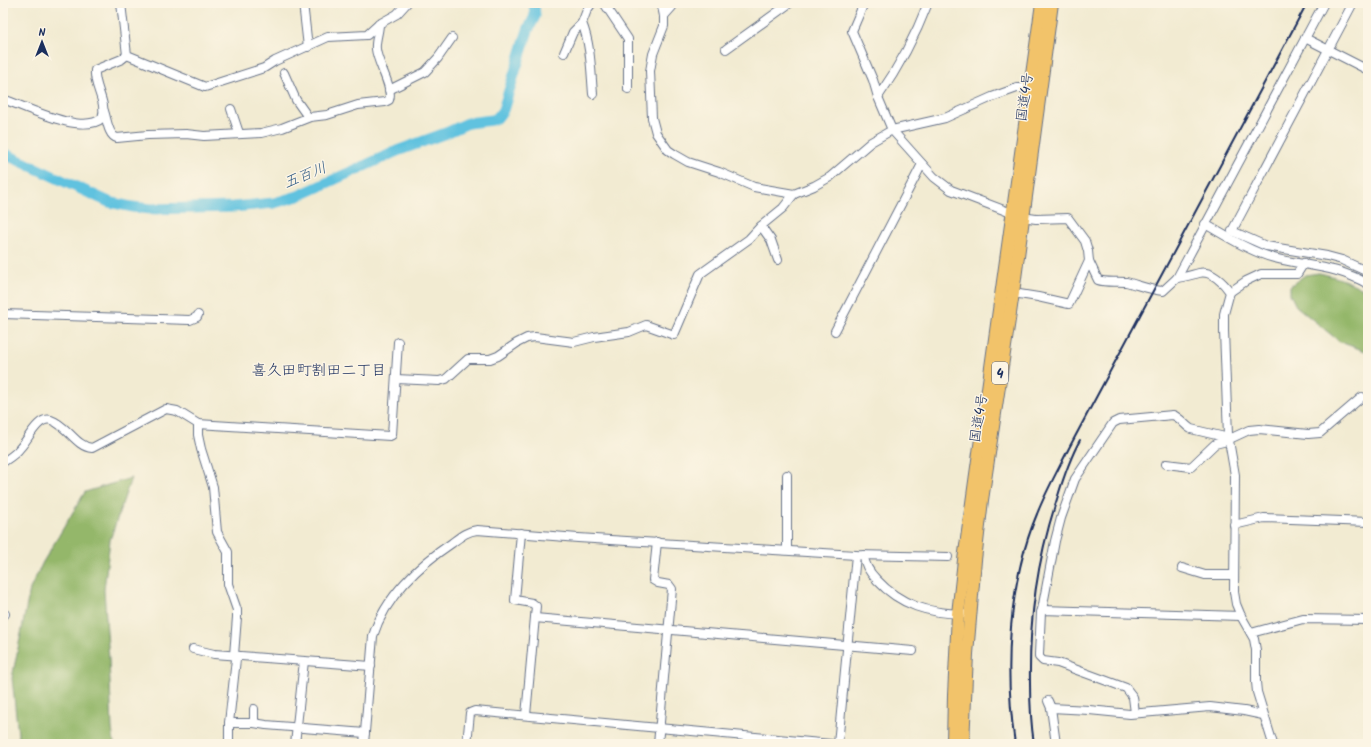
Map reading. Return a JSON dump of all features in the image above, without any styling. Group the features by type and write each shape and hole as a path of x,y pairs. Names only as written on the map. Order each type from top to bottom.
{"highway":[{"name":"国道4号","path":"963,744 964,614 975,560 989,442 1013,293 1018,215 1030,88 1042,3"},
{"name":"国道4号","path":"953,744 954,695 964,614 971,505 1052,3"}],"street":[{"path":"121,3 127,55"},
{"path":"303,3 308,47"},
{"path":"127,55 204,87 264,68 275,61 328,37 367,34 379,24 397,14 407,3"},
{"path":"564,53 573,32 582,24 587,10 592,3"},
{"path":"604,3 628,39 628,89"},
{"path":"659,3 662,7 664,16 664,26 653,54 650,80 654,128 662,143 668,150 688,162 718,172 754,187 794,194"},
{"path":"664,16 672,7 670,3"},
{"path":"726,49 790,3"},
{"path":"864,3 852,31 873,80 878,97 892,130 934,177 951,190 1018,215 1036,219 1068,218 1085,240 1089,261 1098,280 1101,282 1126,282 1163,291 1177,278 1324,3"},
{"path":"878,97 897,70 928,3"},
{"path":"1230,234 1353,3"},
{"path":"127,55 122,59 94,70 104,111 111,134 114,137 186,134 204,136 238,133 261,133 272,131 308,117 327,115 358,105 385,102 389,100 389,90 376,49 379,24"},
{"path":"582,24 586,32 593,94"},
{"path":"389,90 424,72 438,58 452,38"},
{"path":"1305,38 1368,70"},
{"path":"284,73 296,100 308,117"},
{"path":"396,378 439,381 446,379 468,359 490,359 498,356 522,340 536,337 574,342 594,337 629,332 646,325 674,335 700,274 749,239 761,226 783,208 794,194 814,186 830,177 871,142 892,130 945,118 992,97 1017,88 1030,88"},
{"path":"3,99 43,116 68,121 94,123 102,118 104,111"},
{"path":"231,109 238,133"},
{"path":"835,331 922,164"},
{"path":"1205,224 1266,246 1327,256 1342,260 1368,272"},
{"path":"761,226 771,240 778,260"},
{"path":"1230,234 1262,254 1345,273 1368,284"},
{"path":"1013,293 1069,304 1089,261"},
{"path":"1273,744 1263,715 1256,686 1256,650 1254,639 1241,616 1236,604 1234,592 1235,475 1229,438 1224,314 1230,292 1246,281 1261,274 1297,274 1304,263"},
{"path":"1177,278 1206,273 1221,281 1230,292"},
{"path":"3,314 190,320 198,315"},
{"path":"3,462 20,449 38,424 45,420 50,420 61,425 84,446 90,448 166,409 177,411 198,424 390,436 392,435 398,342"},
{"path":"1166,464 1191,467 1210,447 1249,430 1259,429 1308,434 1320,433 1362,397"},
{"path":"1135,713 1133,697 1126,688 1058,663 1043,661 1039,654 1041,612 1061,518 1075,479 1113,423 1119,420 1174,416 1178,417 1191,429 1229,438"},
{"path":"198,424 198,435 201,449 213,487 216,532 228,552 228,584 237,610 234,655 236,659 229,723 229,744"},
{"path":"787,475 788,550"},
{"path":"1234,525 1264,518 1368,522"},
{"path":"364,744 373,636 379,620 392,600 414,572 442,549 469,532 476,530 860,555 948,557"},
{"path":"521,533 515,600 534,603 536,606 526,715"},
{"path":"657,542 653,580 658,583 669,585 672,589 658,744"},
{"path":"860,555 871,574 894,596 906,603 934,612 964,614"},
{"path":"838,744 848,646 860,555"},
{"path":"1182,568 1205,575 1233,575"},
{"path":"1042,610 1241,616"},
{"path":"535,618 668,631 913,651"},
{"path":"1251,633 1303,619 1368,620"},
{"path":"193,649 214,654 371,666"},
{"path":"295,744 304,661"},
{"path":"1056,744 1050,705 1120,714 1210,707 1263,715"},
{"path":"254,710 254,723"},
{"path":"466,744 470,713 475,711 831,744"},
{"path":"229,723 254,723 364,734"}],"green space":[{"path":"1319,273 1344,280 1368,292 1368,352 1340,342 1296,306 1290,294 1290,286 1305,275"},
{"path":"131,478 110,540 104,590 114,744 19,744 12,678 30,589 43,562 85,492"}],"waterway":[{"name":"五百川","path":"3,153 109,202 132,207 151,209 233,207 274,203 298,196 397,151 446,133 468,123 497,118 503,110 528,30 535,16 534,3"}],"railway":[{"path":"1015,744 1010,687 1009,657 1011,627 1014,598 1020,569 1027,541 1037,514 1069,448 1307,3"},
{"path":"1034,744 1030,706 1030,660 1033,613 1039,567 1059,491 1080,440"}],"district":[{"name":"喜久田町割田二丁目","path":"319,370"}]}
